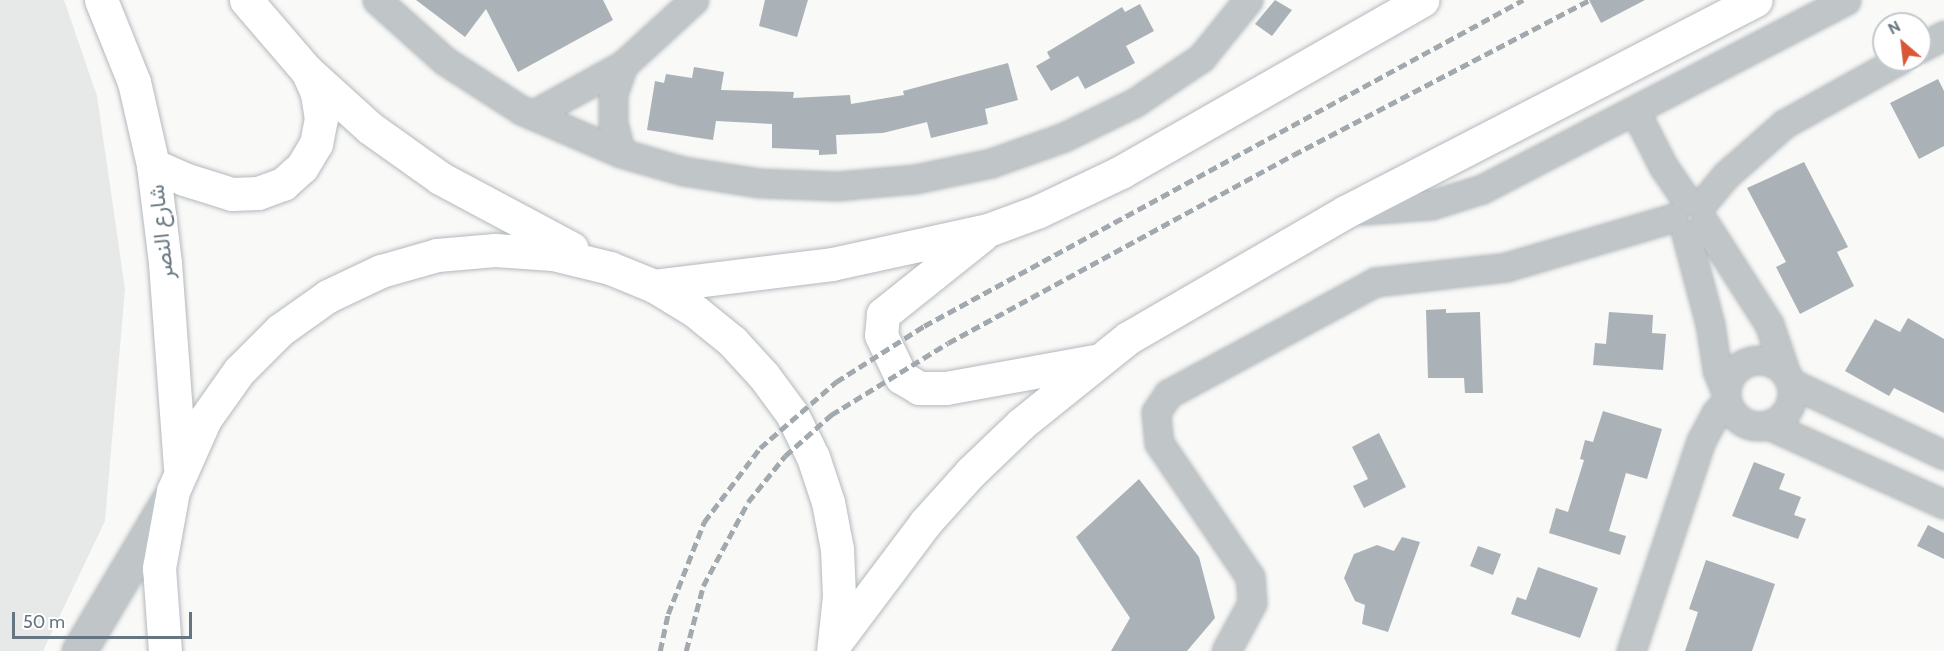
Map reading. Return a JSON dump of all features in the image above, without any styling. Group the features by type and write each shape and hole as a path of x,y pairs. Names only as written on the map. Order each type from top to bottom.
{"main road":[{"name":"شارع النصر","path":"101,0 134,82 153,165 165,263 177,482"},
{"path":"246,0 306,70 370,128 440,178 610,268 654,286 695,310 732,341 764,375 802,436 828,502 837,549 839,596 834,647"},
{"path":"834,647 918,532 971,472 1020,424 1097,360 1186,302 1345,212 1756,0"},
{"path":"654,286 832,264 988,230 1039,211 1121,172 1415,2"},
{"path":"153,165 183,179 232,194 258,193 283,184 302,167 316,144 320,110 317,93 306,70"},
{"path":"988,230 883,314 881,335 901,377 919,388 946,388 1097,360"},
{"path":"165,651 159,568 177,482 205,419 239,371 280,330 339,291 381,271 437,255 495,250 553,254 610,268"}],"street":[{"path":"376,0 445,61 532,115 621,153 683,171 759,183 837,186 915,179 991,163 1064,137 1134,103 1201,58 1248,0"},
{"path":"532,115 622,65 694,0"},
{"path":"1345,212 1431,205 1457,199 1635,111 1846,0"},
{"path":"621,153 613,124 613,94 622,65"},
{"path":"1226,651 1252,603 1250,577 1159,443 1156,412 1168,394 1375,282 1506,267 1690,216 1725,176 1777,130 1878,72"},
{"path":"1635,111 1690,216 1768,324 1788,377 1789,409 1768,425"},
{"path":"1690,216 1717,370 1726,396 1742,422 1768,425 1944,504"},
{"path":"1631,651 1701,441 1726,396 1729,378 1749,361 1762,359 1788,377 1944,454"},
{"path":"79,651 177,482"}],"shaded area":[{"path":"0,0 64,0 97,96 125,289 105,521 43,651 0,651"}],"building":[{"path":"416,0 603,0 613,20 518,72 486,9 465,37"},
{"path":"765,0 808,0 797,37 759,26"},
{"path":"1275,0 1292,10 1272,36 1255,24"},
{"path":"1589,0 1645,0 1601,23"},
{"path":"1140,4 1154,31 1126,46 1135,63 1085,89 1078,76 1051,91 1036,66 1050,58 1047,52 1122,7 1125,12"},
{"path":"1008,63 1018,100 985,109 988,124 931,138 927,122 883,133 836,135 837,154 819,155 819,150 772,148 772,124 716,121 713,140 647,130 655,81 664,83 666,74 692,78 694,67 724,72 721,90 794,92 793,98 850,95 851,104 904,95 903,91"},
{"path":"1938,79 1944,91 1944,146 1919,159 1890,103"},
{"path":"1804,162 1848,247 1837,252 1854,286 1800,314 1776,267 1786,262 1747,188"},
{"path":"1446,309 1446,313 1480,312 1483,393 1465,393 1464,378 1428,378 1426,310"},
{"path":"1609,312 1653,315 1652,333 1666,334 1663,370 1593,365 1595,343 1606,344"},
{"path":"1908,318 1944,339 1944,413 1894,388 1889,396 1845,371 1875,319 1900,332"},
{"path":"1603,411 1662,429 1647,479 1626,473 1609,531 1626,536 1620,555 1549,533 1556,508 1568,512 1584,460 1580,459 1585,440 1593,442"},
{"path":"1379,433 1406,487 1364,508 1353,486 1368,479 1352,447"},
{"path":"1754,462 1785,474 1779,489 1801,497 1794,515 1806,519 1798,539 1732,516"},
{"path":"1139,479 1199,557 1215,618 1187,651 1111,651 1130,618 1076,537"},
{"path":"1928,525 1944,533 1944,559 1917,546"},
{"path":"1402,537 1420,542 1388,632 1362,624 1365,605 1355,601 1344,578 1354,554 1377,545 1394,551"},
{"path":"1478,546 1501,554 1493,575 1470,566"},
{"path":"1706,560 1775,584 1752,651 1685,651 1698,612 1689,609"},
{"path":"1538,567 1598,588 1580,638 1511,614 1517,597 1526,600"}],"railway":[{"path":"660,651 668,614 704,522 760,448 836,382 924,326 1523,0"},
{"path":"686,651 703,586 748,502 785,456 831,415 948,343 1293,155 1590,0"}]}
